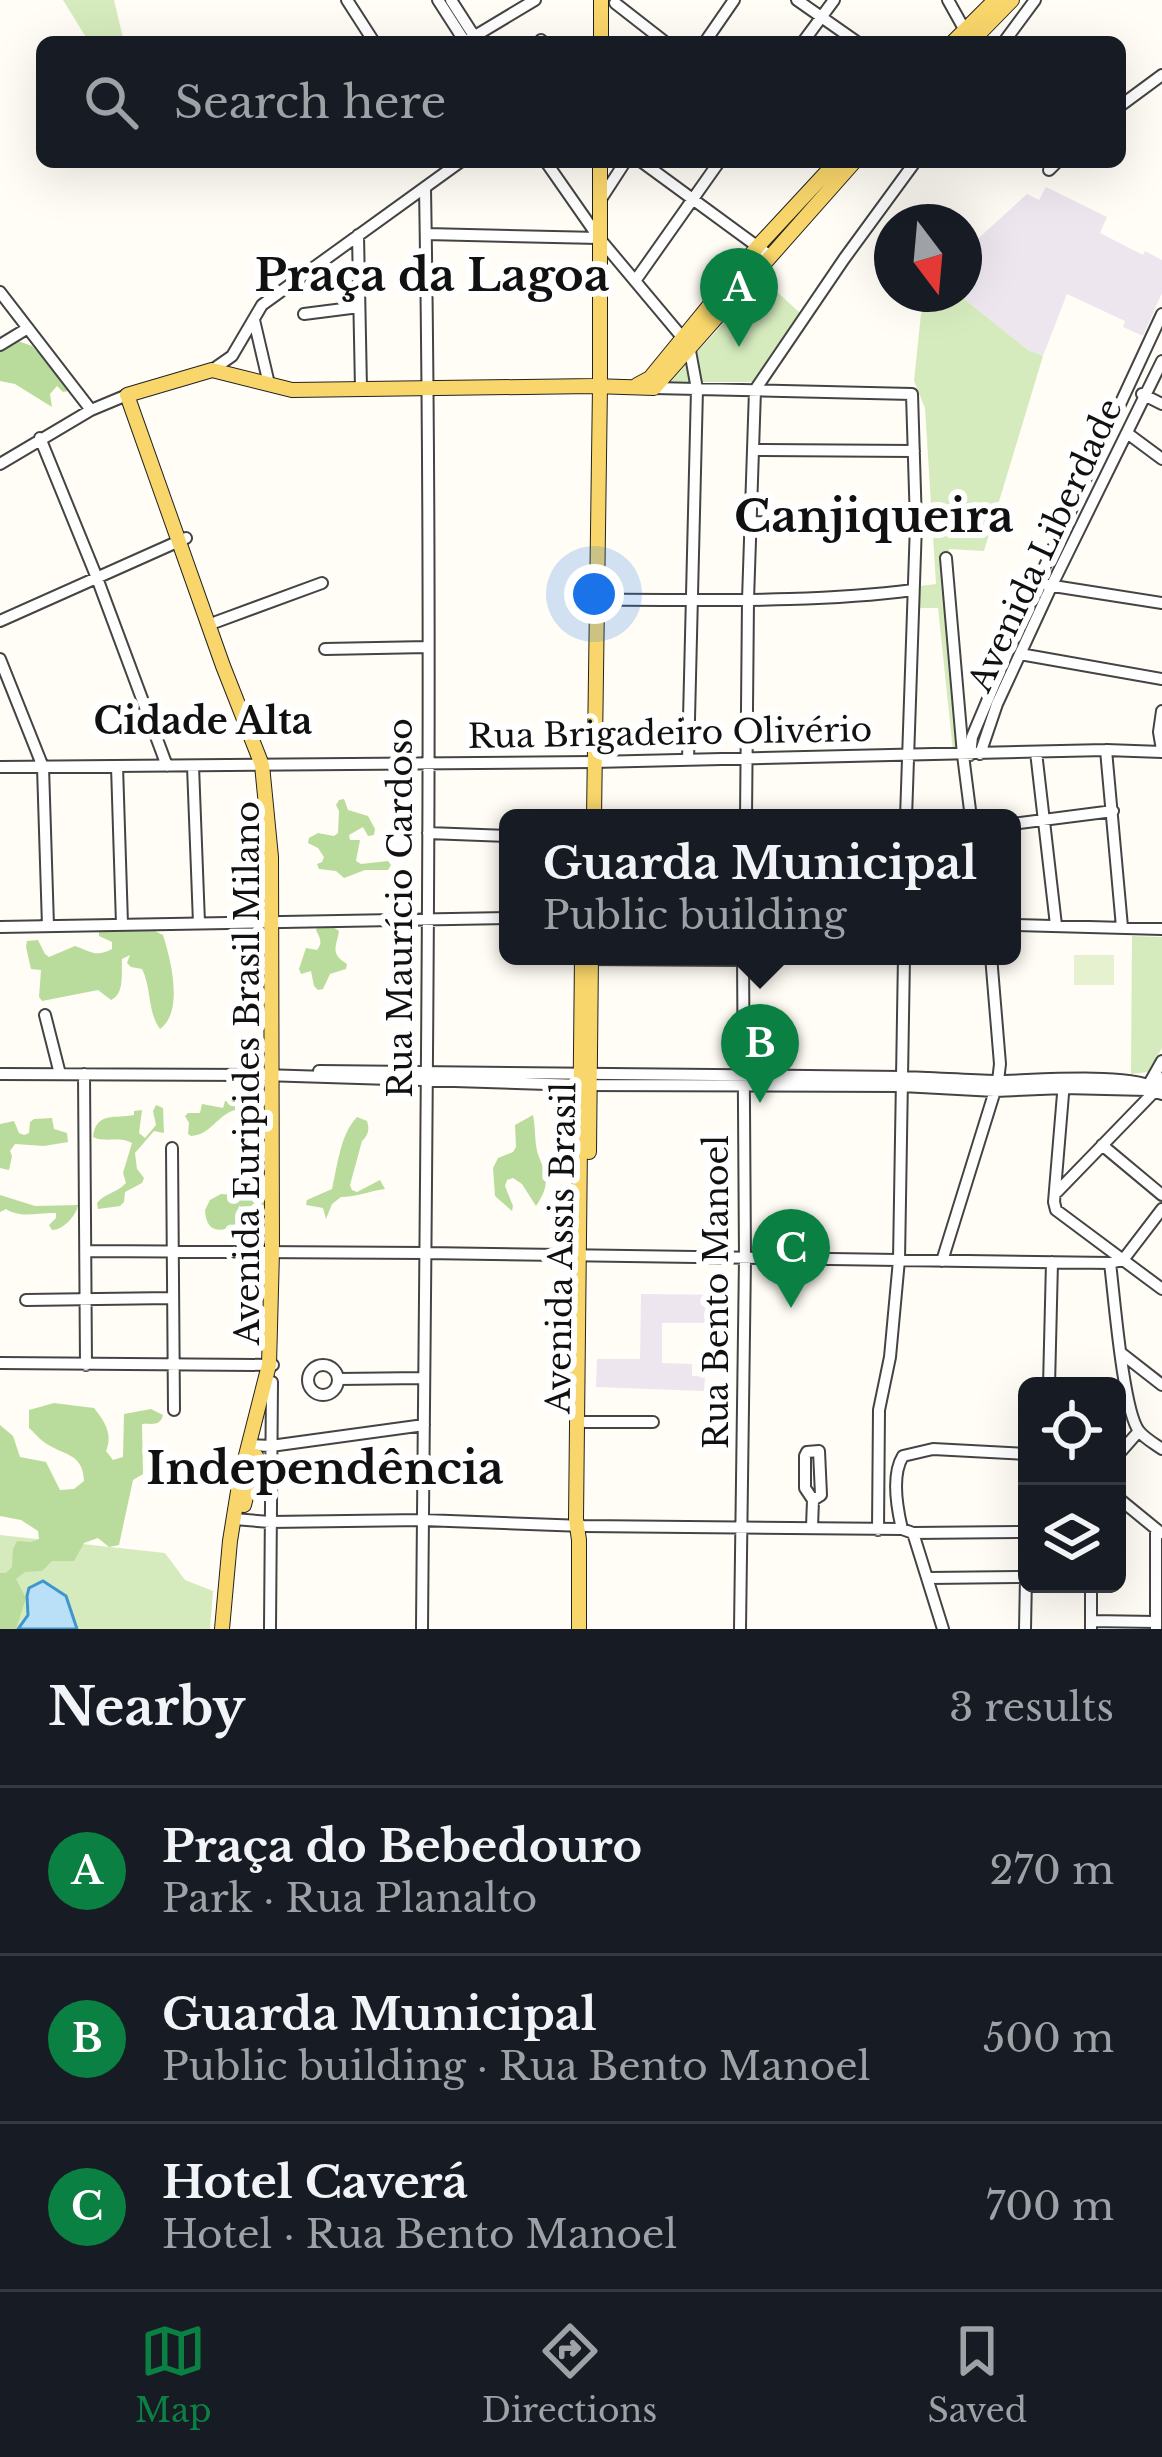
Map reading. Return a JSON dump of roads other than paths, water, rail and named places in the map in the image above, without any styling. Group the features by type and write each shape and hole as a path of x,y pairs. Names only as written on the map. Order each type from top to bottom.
{"main road":[{"path":"967,36 995,0"},
{"path":"969,36 1012,0"},
{"path":"602,36 609,2"},
{"path":"593,809 600,168"},
{"path":"630,387 650,378 685,342 830,168"},
{"path":"763,251 848,168"},
{"path":"132,394 212,370 292,390 597,384 654,388 685,342"},
{"name":"Avenida Euripides Brasil Milano","path":"132,394 266,765 274,856 276,1252 272,1382 262,1419"},
{"name":"Avenida Euripides Brasil Milano","path":"196,577 216,622 227,665"},
{"path":"585,809 590,762"},
{"name":"Avenida Assis Brasil","path":"579,1629 586,965"},
{"name":"Avenida Assis Brasil","path":"579,1531 586,1421 583,1256"},
{"name":"Avenida Euripides Brasil Milano","path":"227,1629 237,1520 260,1446 272,1365"}],"street":[{"path":"347,0 370,36"},
{"path":"438,0 466,36"},
{"path":"451,0 468,36"},
{"path":"478,36 535,0"},
{"path":"709,36 734,0"},
{"path":"797,0 849,36"},
{"path":"807,36 834,0"},
{"path":"948,0 964,36"},
{"path":"1008,36 1035,0"},
{"path":"609,2 656,36"},
{"path":"1126,102 1162,75"},
{"path":"212,370 232,356 262,305 452,168"},
{"path":"550,168 599,238 685,342 697,389 688,760"},
{"path":"600,201 621,168"},
{"path":"650,168 763,251"},
{"path":"635,281 715,168"},
{"path":"746,809 755,389 911,168"},
{"name":"Rua Maurício Cardoso","path":"422,1629 428,833 425,188"},
{"path":"426,234 599,238"},
{"path":"358,235 361,389"},
{"path":"0,292 91,410"},
{"path":"304,314 359,307"},
{"name":"Avenida Liberdade","path":"971,755 973,737 1002,679 1037,583 1162,314"},
{"path":"254,320 269,385"},
{"path":"0,345 28,328"},
{"path":"1143,356 1162,363"},
{"name":"Avenida Liberdade","path":"1002,679 1020,654 1162,363"},
{"path":"654,388 912,394 916,524 905,809"},
{"path":"1128,388 1162,404"},
{"path":"0,464 91,410 132,394"},
{"path":"1127,433 1162,459"},
{"path":"40,438 167,766"},
{"path":"753,450 914,451"},
{"path":"751,522 916,524"},
{"path":"0,621 182,540"},
{"path":"946,558 971,755 971,809"},
{"path":"216,622 322,583"},
{"path":"1037,583 1162,604"},
{"path":"592,600 748,600 913,590"},
{"path":"325,649 428,647"},
{"path":"1020,654 1162,679"},
{"path":"0,659 44,767 48,926"},
{"path":"1162,711 1162,751"},
{"path":"1106,750 1122,927"},
{"name":"Rua Brigadeiro Olivério","path":"0,767 1162,751"},
{"path":"1036,752 1056,925"},
{"path":"117,766 122,924"},
{"path":"193,766 199,923"},
{"path":"1021,823 1113,812"},
{"path":"428,833 499,836"},
{"path":"0,926 499,918"},
{"path":"1021,926 1162,928"},
{"name":"Rua Bento Manoel","path":"740,1629 743,965"},
{"path":"878,1530 879,1410 890,1357 899,1260 904,965"},
{"path":"942,1261 1000,1064 992,965"},
{"path":"45,1015 60,1074"},
{"path":"1057,1192 1154,1090 1162,1061"},
{"path":"0,1074 1064,1083 1154,1090"},
{"path":"84,1074 86,1364"},
{"path":"1064,1083 1056,1210 1116,1262 1162,1289"},
{"path":"1102,1145 1162,1195"},
{"path":"172,1148 174,1410"},
{"path":"1162,1209 1116,1262 1121,1354 1133,1417 1139,1431 1162,1449"},
{"path":"86,1251 1116,1262"},
{"path":"1049,1377 1052,1262"},
{"path":"26,1300 171,1298"},
{"path":"1121,1354 1162,1385"},
{"path":"0,1364 272,1365"},
{"path":"338,1379 424,1378"},
{"path":"270,1629 270,1522 260,1446 272,1382"},
{"path":"1126,1417 1133,1417"},
{"path":"586,1421 653,1422"},
{"path":"260,1446 424,1425"},
{"path":"1126,1446 1139,1431"},
{"path":"943,1629 928,1578 897,1507 897,1466 903,1456 933,1449 1018,1454"},
{"path":"812,1527 813,1500"},
{"path":"1091,1593 1091,1625 1156,1626 1159,1531 1126,1504"},
{"path":"237,1520 423,1520 579,1531 812,1527 1018,1532"},
{"path":"928,1578 1018,1577"},
{"path":"1025,1629 1026,1593"}],"water":[{"path":"43,1581 66,1596 77,1629 18,1629 28,1615 29,1588"}],"place":[{"name":"Praça do Bebedouro","path":"739,347"},
{"name":"Guarda Municipal","path":"760,1103"},
{"name":"Hotel Caverá","path":"791,1308"}],"district":[{"name":"Praça da Lagoa","path":"432,275"},
{"name":"Canjiqueira","path":"874,516"},
{"name":"Cidade Alta","path":"203,721"},
{"name":"Independência","path":"325,1468"}]}
